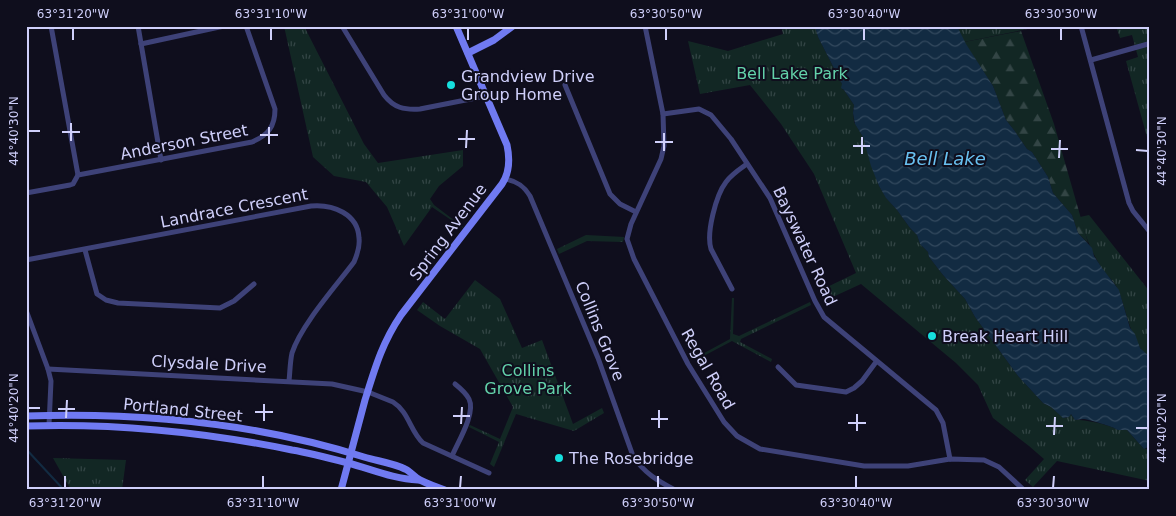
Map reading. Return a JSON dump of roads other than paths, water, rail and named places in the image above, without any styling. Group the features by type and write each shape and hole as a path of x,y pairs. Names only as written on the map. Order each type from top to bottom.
{"main road":[{"name":"Spring Avenue","path":"341,490 350,452 381,350 392,328 505,179 509,168 507,145 456,26"},
{"path":"468,53 494,40 513,26"},
{"name":"Portland Street","path":"26,416 128,417 189,422 276,434 350,452 405,469 418,480"},
{"name":"Portland Street","path":"26,426 136,427 188,432 284,448 402,479 418,480 444,490"}],"street":[{"path":"52,26 78,175"},
{"path":"138,26 161,160"},
{"path":"141,44 224,26"},
{"name":"Anderson Street","path":"26,193 73,184 78,175 252,142 268,133 275,117 273,101 246,26"},
{"path":"342,26 384,95 392,104 398,107 410,110 420,109 486,96"},
{"name":"Regal Road","path":"645,26 663,114 664,146 661,159 636,212 628,236 630,252 688,364 724,422 736,436 760,449 864,466 908,466 950,459 988,461 999,467 1023,489"},
{"path":"1081,26 1129,203 1133,212 1149,231"},
{"path":"1091,60 1148,44"},
{"path":"566,85 576,115 610,194 620,204 636,212"},
{"name":"Bayswater Road","path":"663,114 693,110 704,112 710,115 730,139 770,198 811,293 824,317 938,412 945,428 950,459"},
{"path":"732,289 711,249 709,243 710,230 722,188 729,178 747,164"},
{"name":"Collins Grove","path":"505,179 524,187 530,196 598,358 633,456 649,474 675,490"},
{"name":"Landrace Crescent","path":"26,260 312,206 329,206 348,215 354,222 360,239 354,262 302,331 292,355 289,381"},
{"path":"85,250 97,294 106,300 118,303 220,308 234,301 254,284"},
{"path":"26,310 51,381 49,425"},
{"path":"778,366 796,385 846,392 862,381 876,362"},
{"name":"Clysdale Drive","path":"48,369 289,381 345,386 368,392 400,406 405,412 417,438 430,447 489,473"},
{"path":"452,456 467,421 471,405 466,395 455,384"}],"water":[{"name":"Bell Lake","path":"815,26 957,26 966,44 993,86 1006,120 1027,149 1032,152 1048,177 1053,193 1072,215 1078,233 1092,248 1094,256 1119,290 1130,328 1135,334 1140,348 1150,357 1150,446 1144,449 1127,430 1118,430 1086,419 1075,420 1071,414 1069,417 1063,418 1051,407 1043,403 1018,376 975,317 965,299 929,257 928,252 920,244 917,235 886,198 879,186 863,137 855,124 854,105 841,88 842,84 818,37"}],"waterway":[{"path":"26,449 64,490"}],"place":[{"name":"Grandview Drive Group Home","path":"451,85"},
{"name":"Break Heart Hill","path":"932,336"},
{"name":"The Rosebridge","path":"559,458"}],"park label":[{"name":"Bell Lake Park","path":"792,73"},
{"name":"Collins Grove Park","path":"528,379"}]}
